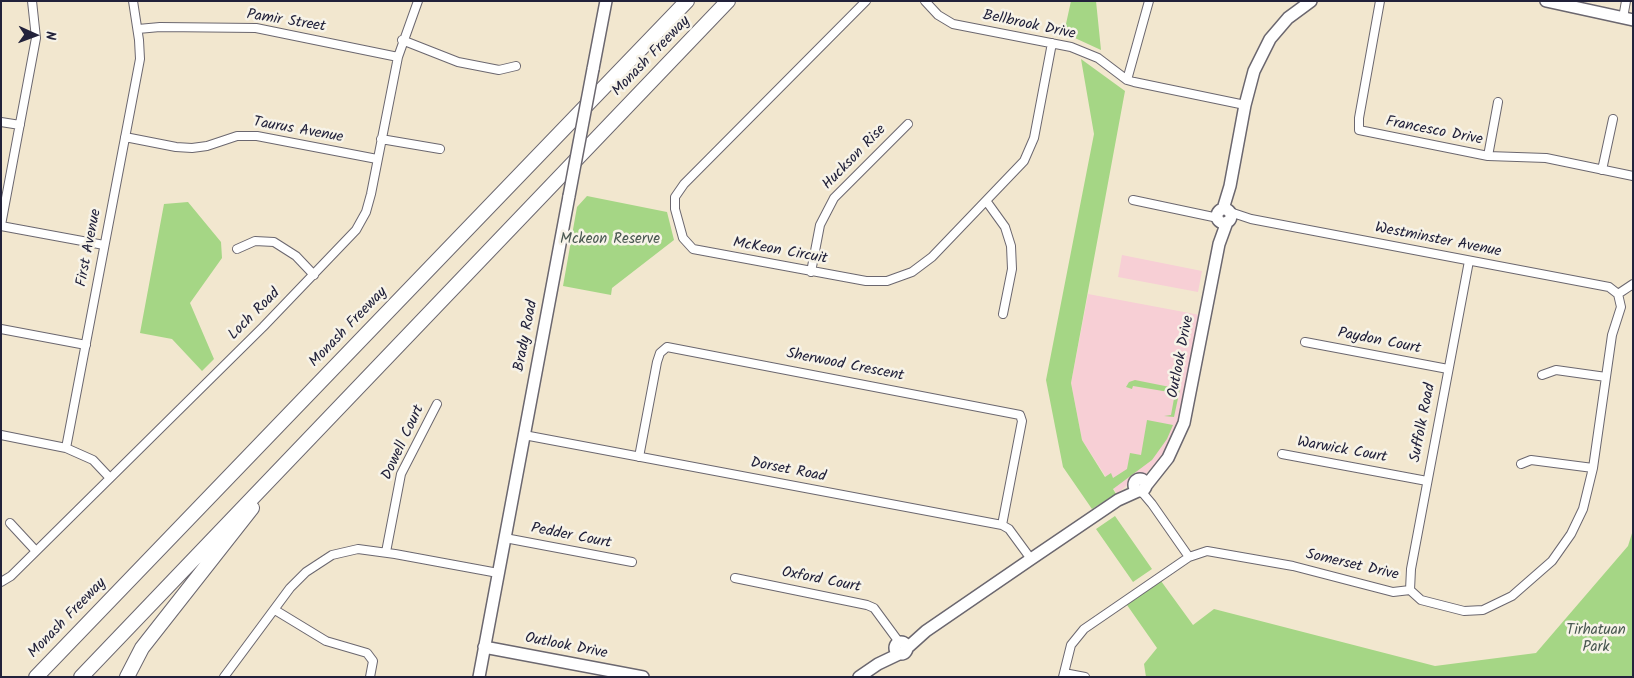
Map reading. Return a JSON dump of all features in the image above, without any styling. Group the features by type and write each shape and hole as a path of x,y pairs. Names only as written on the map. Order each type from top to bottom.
{"highway":[{"name":"Monash Freeway","path":"36,677 687,1"},
{"name":"Monash Freeway","path":"81,677 305,440 728,1"},
{"path":"127,677 142,648 305,440"},
{"path":"25,677 72,639"}],"street":[{"path":"32,1 36,38 1,225 104,246"},
{"name":"First Avenue","path":"66,448 140,59 138,29 133,1"},
{"name":"Loch Road","path":"1,582 314,275 356,230 366,212 402,40 418,1"},
{"name":"Brady Road","path":"479,677 606,1"},
{"name":"McKeon Circuit","path":"866,1 684,184 675,197 675,209 683,238 693,249 866,281 887,281 912,272 932,257 987,202 1024,161 1034,138 1052,43"},
{"name":"Bellbrook Drive","path":"925,1 938,15 953,24 1052,43 1086,52 1127,80 1245,105"},
{"path":"1127,80 1149,1"},
{"name":"Outlook Drive","path":"860,677 900,647 1118,500 1141,487 1159,470 1177,442 1184,423 1245,105 1254,71 1270,39 1288,18 1311,1"},
{"name":"Francesco Drive","path":"1380,1 1359,118 1359,130 1488,156 1546,158 1633,176"},
{"path":"1546,1 1628,19 1626,1"},
{"name":"Pamir Street","path":"138,29 160,27 256,28 398,57"},
{"path":"402,40 458,62 499,70 516,66"},
{"path":"1488,156 1498,102"},
{"path":"1602,170 1613,120"},
{"path":"1,122 20,125"},
{"name":"Huckson Rise","path":"810,272 820,225 834,198 908,124"},
{"name":"Taurus Avenue","path":"126,137 176,147 192,148 207,146 237,136 257,136 378,159"},
{"path":"382,139 440,149"},
{"path":"1133,200 1202,213 1224,215"},
{"path":"987,202 1005,227 1011,246 1012,269 1003,314"},
{"name":"Westminster Avenue","path":"1224,215 1608,287 1618,294"},
{"path":"236,249 255,241 274,242 296,256 314,275"},
{"name":"Suffolk Road","path":"1410,590 1411,569 1469,261"},
{"path":"1618,294 1633,284"},
{"name":"Somerset Drive","path":"1063,675 1069,650 1077,636 1189,557 1207,551 1293,566 1393,592 1410,590 1421,600 1464,611 1483,610 1512,596 1548,566 1571,534 1583,509 1593,468 1612,335 1620,308 1618,294"},
{"path":"1,329 86,345"},
{"name":"Paydon Court","path":"1305,342 1448,369"},
{"name":"Sherwood Crescent","path":"640,457 660,353 667,347 696,352 1020,415 1022,421 1002,525"},
{"path":"1542,375 1556,370 1606,378"},
{"name":"Dowell Court","path":"386,552 401,474 437,404"},
{"path":"1,435 66,448 93,460 109,478"},
{"name":"Dorset Road","path":"524,435 1002,525"},
{"name":"Warwick Court","path":"1282,454 1427,481"},
{"path":"1520,464 1531,460 1593,468"},
{"path":"1141,487 1189,557"},
{"path":"10,522 35,550"},
{"path":"1002,525 1009,529 1031,559"},
{"name":"Pedder Court","path":"505,538 632,562"},
{"path":"224,677 290,588 306,572 332,555 358,549 386,552 498,573"},
{"name":"Oxford Court","path":"735,578 867,604 874,608 900,647"},
{"path":"275,610 326,641 367,653 373,661 370,677"},
{"name":"Outlook Drive","path":"484,647 598,673 643,677"},
{"path":"1063,675 1085,677"}],"shaded area":[{"path":"1122,255 1202,271 1198,292 1118,277"},
{"path":"1088,294 1200,315 1180,418 1168,448 1145,475 1134,479 1117,494 1082,440 1071,383"}],"green space":[{"path":"1071,1 1096,1 1101,50 1064,33"},
{"path":"1081,59 1125,91 1071,383 1082,440 1105,477 1111,473 1113,478 1127,469 1130,453 1141,455 1147,420 1173,425 1167,439 1152,460 1113,489 1116,494 1092,509 1063,467 1046,380 1094,134"},
{"name":"Mckeon Reserve","path":"587,196 667,212 674,240 612,288 611,295 563,286 577,207"},
{"path":"188,202 221,242 222,258 190,303 214,359 202,371 172,339 140,333 164,204"},
{"path":"1135,380 1180,389 1174,417 1164,416 1171,415 1175,393 1133,386 1132,389 1126,387 1129,382"},
{"path":"1115,516 1152,569 1133,582 1096,529"},
{"name":"Tirhatuan Park","path":"1633,530 1633,677 1146,677 1144,664 1157,648 1127,605 1161,581 1193,625 1214,609 1435,666 1536,653 1628,546"}]}
